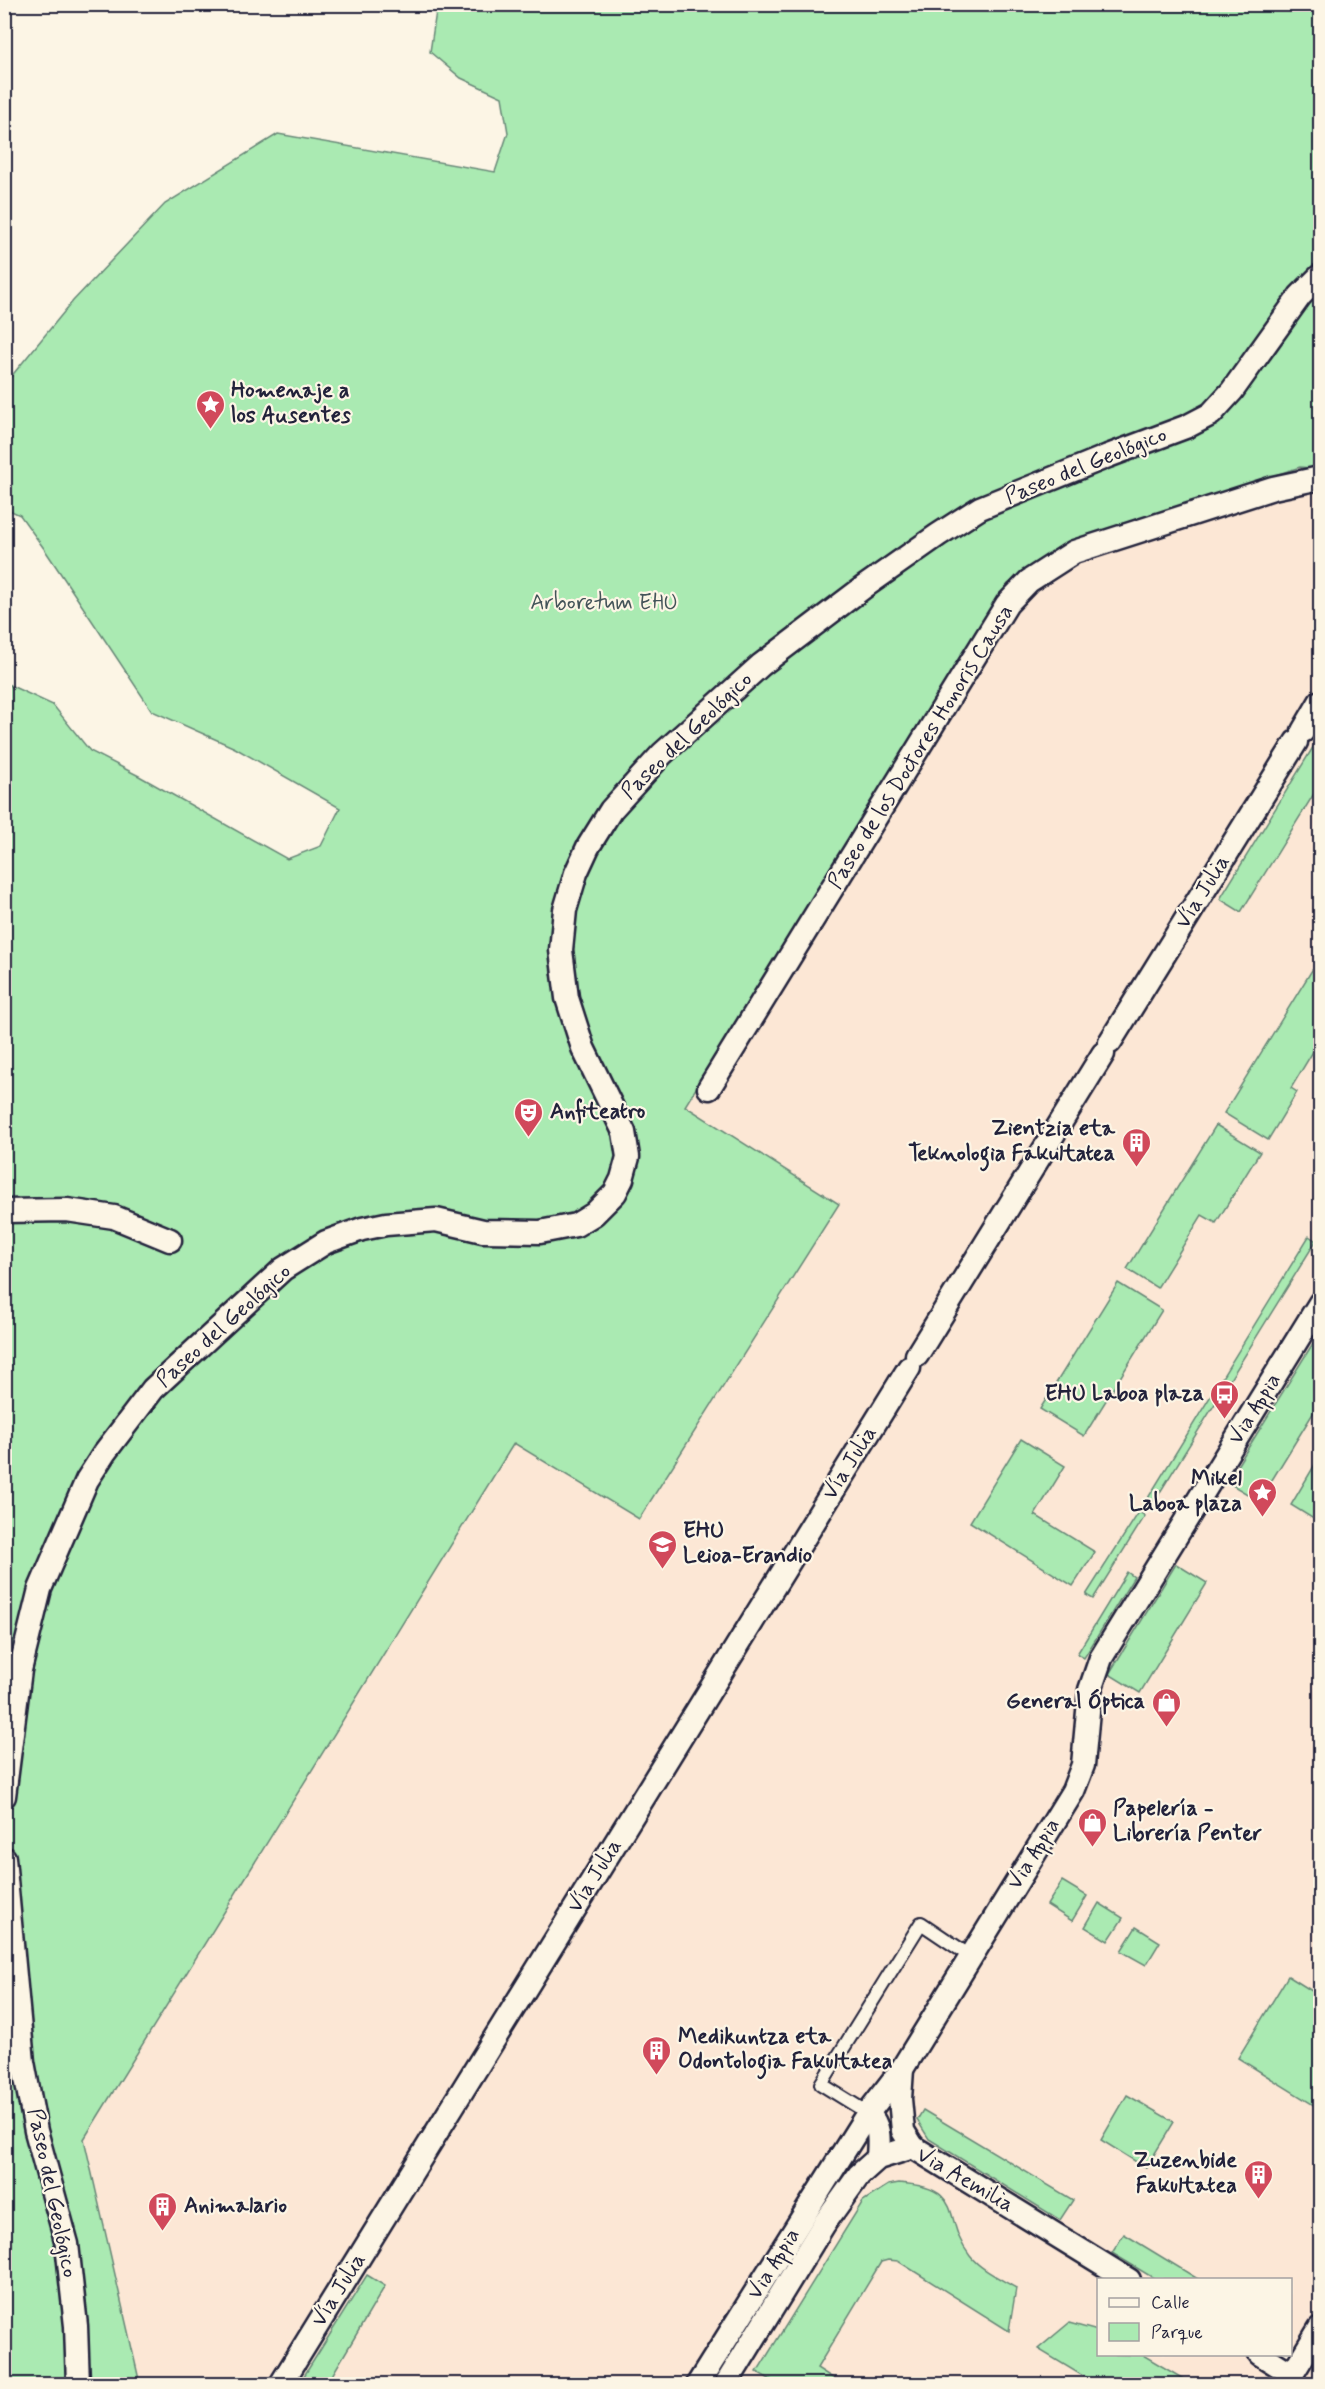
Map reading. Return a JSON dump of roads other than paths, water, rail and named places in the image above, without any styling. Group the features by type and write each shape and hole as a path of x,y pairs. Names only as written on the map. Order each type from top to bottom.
{"street":[{"name":"Paseo del Geológico","path":"4,1796 20,1670 40,1589 87,1480 105,1452 153,1389 283,1269 326,1242 362,1229 396,1223 436,1220 483,1231 540,1232 576,1226 594,1214 615,1193 622,1179 628,1157 624,1132 583,1048 567,998 561,950 565,910 576,873 598,829 625,795 662,754 761,665 864,586 938,535 980,508 1188,426 1211,414 1232,391 1300,296 1320,276 1320,284"},
{"name":"Paseo de los Doctores Honoris Causa","path":"709,1088 1007,604 1029,581 1074,552 1273,488 1320,478"},
{"name":"Vía Julia","path":"281,2385 1320,702"},
{"path":"4,1211 67,1210 114,1216 170,1240"},
{"name":"Via Appia","path":"698,2385 868,2113 902,2068 1073,1791 1083,1765 1090,1690 1101,1658 1320,1303"},
{"name":"Paseo del Geológico","path":"4,1858 24,2062 36,2131 67,2244 76,2326 78,2385"},
{"path":"902,2068 900,2099 903,2131 913,2147"},
{"path":"868,2113 875,2120 879,2131 878,2158"},
{"name":"Via Aemilia","path":"726,2385 824,2224 859,2175 878,2158 913,2147 1126,2278"},
{"path":"1261,2356 1289,2379 1320,2328"}],"lane":[{"path":"868,2113 820,2084 921,1923 970,1956"}],"place":[{"name":"Homenaje a los Ausentes","path":"210,430"},
{"name":"Anfiteatro","path":"529,1138"},
{"name":"Zientzia eta Teknologia Fakultatea","path":"1136,1168"},
{"name":"EHU Laboa plaza","path":"1225,1420"},
{"name":"Mikel Laboa plaza","path":"1263,1518"},
{"name":"EHU Leioa-Erandio","path":"662,1570"},
{"name":"General Óptica","path":"1166,1728"},
{"name":"Papelería - Librería Penter","path":"1092,1848"},
{"name":"Medikuntza eta Odontologia Fakultatea","path":"657,2076"},
{"name":"Zuzenbide Fakultatea","path":"1258,2200"},
{"name":"Animalario","path":"163,2232"}],"park label":[{"name":"Arboretum EHU","path":"604,603"}]}
